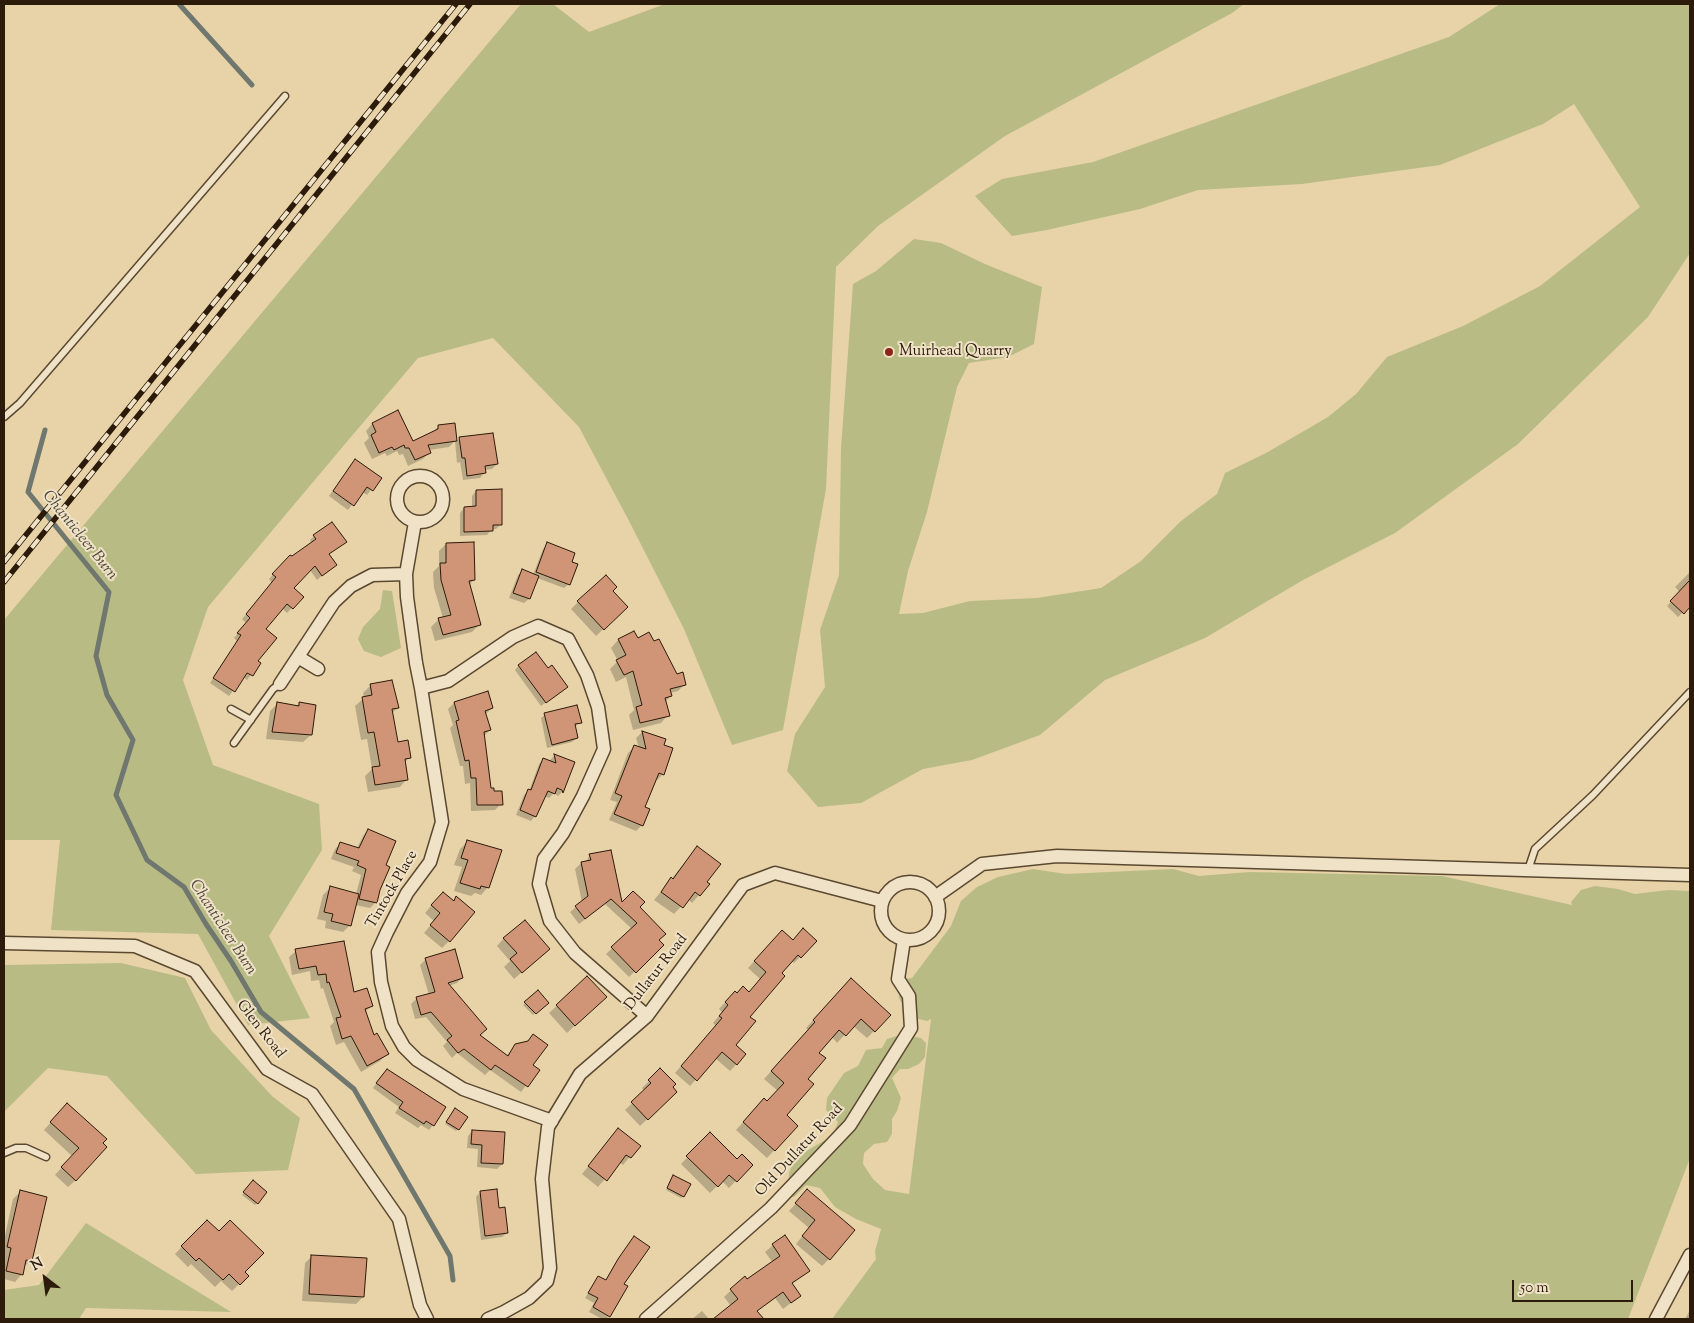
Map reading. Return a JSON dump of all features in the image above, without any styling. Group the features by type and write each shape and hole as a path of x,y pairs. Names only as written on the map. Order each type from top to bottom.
{"street":[{"name":"Tintock Place","path":"415,522 406,574 416,662 442,822 430,862 407,893 386,932 378,952 380,982 392,1026 404,1047 417,1060 463,1089 552,1121"},
{"path":"280,684 334,602 351,586 372,575 406,574"},
{"path":"421,688 448,681 512,637 538,626 568,639 588,675 598,708 604,749 583,796 563,832 544,859 539,884 550,921 575,953 647,1016"},
{"path":"298,657 318,669"},
{"path":"935,897 982,864 1057,856 1690,876"},
{"name":"Dullatur Road","path":"488,1319 529,1298 547,1281 550,1268 542,1179 548,1127 580,1074 647,1016 743,885 775,874 882,901"},
{"path":"902,883 925,886 935,897 938,905 938,918 935,926 918,940 904,940 891,934 884,924 881,913 882,901 895,886 902,883"},
{"name":"Old Dullatur Road","path":"646,1319 771,1208 850,1125 911,1028 909,996 898,979 904,940"},
{"name":"Glen Road","path":"4,943 135,946 196,971 267,1069 312,1094 399,1219 420,1305 428,1319"},
{"path":"1656,1319 1690,1255"}],"lane":[{"path":"4,417 20,403 284,96"},
{"path":"234,743 273,689 280,684"},
{"path":"1528,870 1535,849 1593,795 1690,692"},
{"path":"230,709 251,720"},
{"path":"4,1153 16,1148 26,1148 46,1157"}],"green space":[{"path":"521,4 553,4 589,32 665,4 1244,4 1232,13 1005,136 878,226 836,267 826,489 783,730 732,745 684,629 579,427 493,338 418,358 208,607 183,680 213,765 319,804 322,850 269,936 310,1018 248,1025 198,934 51,930 60,840 4,840 4,620"},
{"path":"1500,4 1690,4 1690,253 1648,317 1518,444 1395,533 1303,580 1205,638 1105,680 1040,735 972,760 923,769 861,803 818,807 787,771 795,734 825,687 820,630 839,575 841,448 853,284 876,271 914,239 941,243 985,264 1042,287 1034,344 1008,357 969,363 957,387 927,512 908,571 899,614 923,613 970,601 1037,598 1101,588 1141,561 1181,521 1217,494 1225,473 1266,453 1328,417 1356,394 1387,357 1463,326 1540,286 1640,207 1574,104 1543,124 1440,165 1302,184 1198,190 1140,209 1012,236 975,196 1002,179 1093,162 1449,37"},
{"path":"383,590 392,591 401,648 381,657 364,651 358,639 363,627 380,609"},
{"path":"1033,869 1066,874 1173,869 1199,876 1250,872 1442,876 1572,905 1571,902 1581,890 1595,886 1618,889 1635,894 1668,890 1690,891 1690,1158 1628,1319 832,1319 876,1259 875,1251 881,1229 856,1219 835,1207 820,1188 806,1185 794,1197 788,1196 789,1173 792,1165 808,1150 832,1136 838,1122 826,1110 827,1098 844,1073 858,1066 866,1050 882,1048 887,1039 903,1034 921,1038 926,1043 925,1057 919,1064 908,1069 900,1069 892,1078 901,1098 892,1119 892,1134 887,1142 874,1144 864,1153 863,1164 873,1179 885,1190 909,1194 931,1019 927,1021 915,1018 905,1009 899,998 898,985 905,979 912,978 951,926 961,901 977,887 998,877"},
{"path":"121,963 185,978 211,1030 272,1096 300,1118 288,1170 196,1174 107,1076 48,1068 4,1112 4,965"},
{"path":"86,1223 231,1312 86,1308 79,1319 4,1319 4,1290 39,1285"}],"building":[{"path":"398,410 413,441 438,429 438,425 455,423 457,441 428,445 431,453 415,460 409,448 405,448 404,445 394,450 392,447 379,453 371,435 376,432 372,423"},
{"path":"493,433 498,464 485,466 486,473 467,476 465,458 462,458 459,437"},
{"path":"355,459 382,478 373,491 367,487 354,506 333,491"},
{"path":"502,489 502,525 493,525 493,531 464,532 464,507 476,506 476,490"},
{"path":"332,522 347,542 329,554 337,565 322,576 315,566 294,588 304,597 293,609 287,604 266,629 277,638 258,661 261,663 253,676 247,673 235,692 213,678 241,635 237,633 250,618 246,614 276,577 272,574 290,555 292,556 316,539 313,535"},
{"path":"474,542 475,580 469,581 481,625 443,635 438,618 451,615 441,580 440,563 446,563 446,543"},
{"path":"547,542 575,553 572,562 578,564 570,585 536,572"},
{"path":"522,569 539,576 530,599 513,593"},
{"path":"606,575 617,587 613,591 628,607 604,630 577,601"},
{"path":"1690,580 1690,607 1684,614 1670,601"},
{"path":"634,631 638,638 649,632 654,641 659,639 677,674 683,672 686,685 670,689 672,696 665,698 670,716 640,723 636,707 642,705 633,671 624,675 616,660 626,655 618,639"},
{"path":"536,652 548,668 552,665 568,687 546,703 518,665"},
{"path":"392,680 399,708 392,709 398,742 408,740 411,758 405,759 408,780 375,785 372,767 380,766 374,732 368,733 362,697 372,695 370,684"},
{"path":"488,691 493,708 485,711 491,730 484,732 491,788 494,788 494,791 502,791 503,805 477,805 476,778 471,778 469,760 465,761 456,721 459,720 454,702"},
{"path":"277,702 299,706 299,702 316,705 312,735 272,732"},
{"path":"577,705 582,723 575,724 578,738 552,745 544,713"},
{"path":"642,731 666,739 664,745 673,748 664,775 659,773 645,807 650,809 643,826 614,814 622,796 615,793 634,745 646,749"},
{"path":"554,754 575,762 563,793 562,790 557,788 555,794 548,791 536,817 520,810 528,789 531,790 543,758 556,763"},
{"path":"368,829 396,841 386,865 390,867 380,890 377,903 359,899 366,869 357,865 359,861 336,853 340,842 359,848"},
{"path":"467,840 502,850 489,888 481,886 480,889 460,883 468,860 461,858"},
{"path":"697,846 721,864 707,882 710,884 700,896 695,892 683,908 661,892"},
{"path":"611,850 622,902 633,891 645,902 640,907 666,934 659,940 664,945 636,973 611,947 637,923 611,899 585,919 575,906 588,896 581,862 591,860 589,854"},
{"path":"330,886 359,894 351,926 331,921 333,914 324,912"},
{"path":"443,892 454,901 456,896 475,912 450,942 430,925 440,913 431,905"},
{"path":"525,920 550,949 522,973 510,959 517,953 503,938"},
{"path":"803,928 817,941 801,958 798,955 782,973 785,976 750,1017 756,1021 736,1045 746,1054 737,1065 722,1052 697,1081 681,1066 722,1018 719,1016 728,1005 725,1002 735,991 737,993 743,986 749,992 766,972 754,961 782,930 793,940"},
{"path":"344,941 354,992 367,988 373,1006 365,1009 374,1035 377,1033 389,1054 367,1066 351,1036 342,1039 336,1018 341,1017 329,982 327,983 326,974 318,975 316,966 299,969 295,949"},
{"path":"455,949 463,978 448,983 487,1029 480,1035 508,1056 515,1044 528,1041 533,1034 548,1045 533,1065 540,1070 528,1087 495,1065 491,1070 464,1049 458,1053 447,1040 452,1036 431,1012 421,1015 416,997 435,992 425,958"},
{"path":"587,976 607,997 575,1026 556,1005"},
{"path":"851,978 891,1015 875,1032 861,1019 846,1036 839,1030 819,1053 826,1058 808,1079 814,1084 787,1115 798,1126 775,1151 743,1122 764,1098 767,1101 784,1083 771,1071"},
{"path":"538,990 549,1003 536,1014 524,1002"},
{"path":"660,1068 676,1084 673,1087 677,1092 648,1120 631,1102 651,1083 648,1080"},
{"path":"387,1069 446,1107 434,1126 426,1121 424,1124 399,1108 403,1102 376,1083"},
{"path":"67,1103 107,1139 103,1143 107,1147 76,1181 61,1167 79,1148 50,1122"},
{"path":"455,1108 468,1117 459,1130 446,1122"},
{"path":"618,1128 641,1146 631,1158 626,1155 607,1181 588,1166"},
{"path":"472,1130 505,1132 503,1164 481,1163 482,1145 471,1144"},
{"path":"710,1132 737,1159 742,1154 753,1165 737,1182 729,1175 718,1187 686,1156"},
{"path":"673,1175 691,1184 684,1197 667,1188"},
{"path":"253,1180 267,1192 258,1204 243,1192"},
{"path":"497,1189 499,1208 505,1207 508,1233 485,1236 480,1191"},
{"path":"807,1189 855,1230 830,1260 802,1236 815,1220 795,1203"},
{"path":"20,1190 47,1197 32,1261 26,1260 23,1275 6,1271 11,1248 7,1247"},
{"path":"207,1220 219,1231 230,1220 264,1253 245,1272 249,1276 240,1285 229,1274 223,1280 199,1258 196,1261 181,1246"},
{"path":"785,1235 810,1271 792,1283 801,1296 791,1303 783,1292 757,1311 764,1319 713,1319 738,1299 730,1289 745,1276 747,1279 780,1256 772,1244"},
{"path":"634,1236 650,1247 624,1284 628,1286 610,1317 593,1307 598,1298 588,1293 598,1276 606,1280"},
{"path":"311,1255 367,1258 364,1297 309,1294"}],"waterway":[{"name":"Chanticleer Burn","path":"179,4 252,85"},
{"name":"Chanticleer Burn","path":"45,430 28,492 109,592 96,656 107,695 133,740 116,795 147,860 184,887 261,1012 354,1089 450,1256 453,1280"}],"railway":[{"path":"4,562 456,4"},
{"path":"4,582 470,4"}],"place":[{"name":"Muirhead Quarry","path":"889,352"}]}
